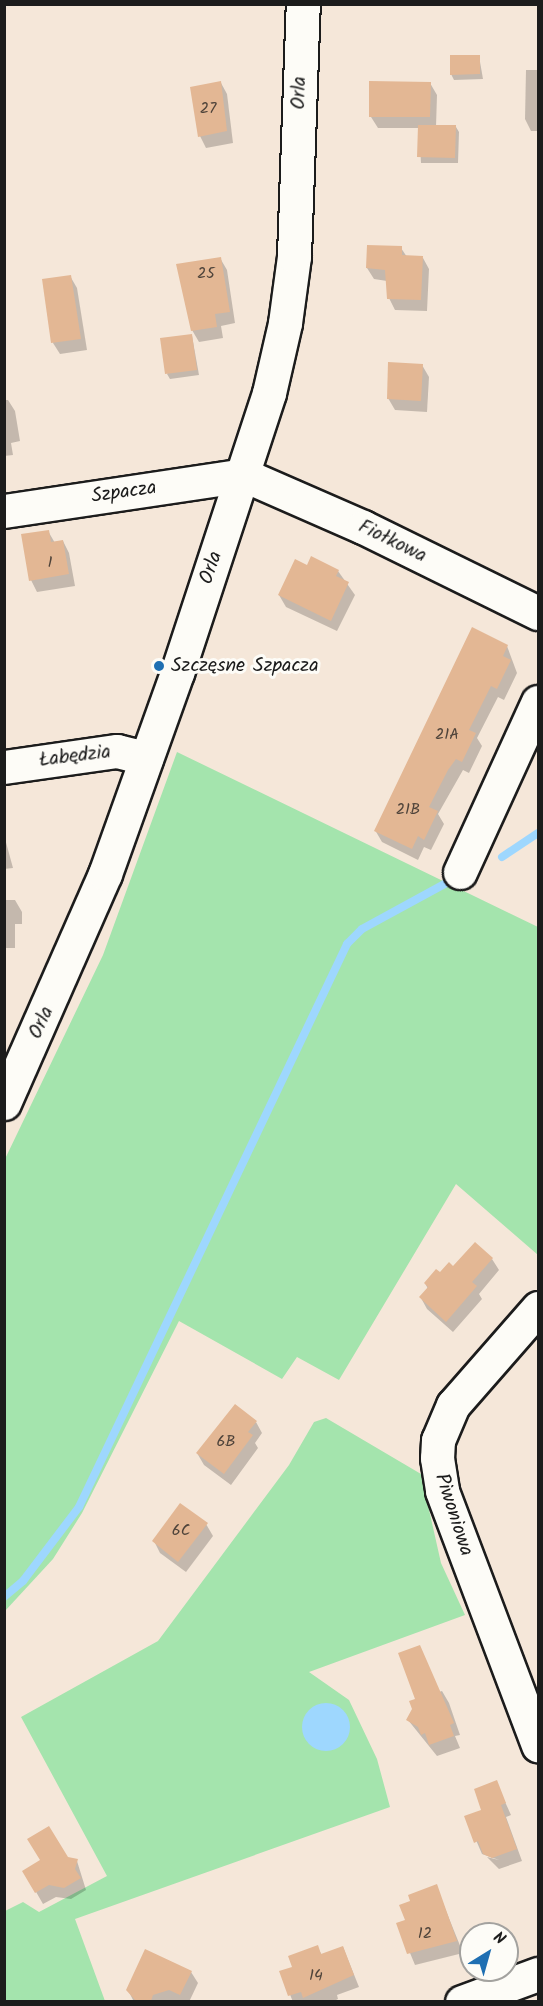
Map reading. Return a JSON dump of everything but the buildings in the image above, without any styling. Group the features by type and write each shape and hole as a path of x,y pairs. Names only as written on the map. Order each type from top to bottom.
{"street":[{"name":"Orla","path":"4,1103 77,943 146,758 244,475 285,323 294,256 303,4"},
{"name":"Szpacza","path":"4,511 244,475"},
{"name":"Fiołkowa","path":"244,475 278,488 538,613"},
{"path":"460,873 538,702"},
{"name":"Łabędzia","path":"4,767 117,751 146,758"},
{"name":"Piwoniowa","path":"538,1308 453,1406 438,1440 437,1458 441,1491 538,1745"},
{"path":"462,2001 538,1974"}],"green space":[{"path":"177,752 538,927 538,1255 456,1184 339,1380 297,1357 282,1379 179,1321 82,1513 53,1559 5,1611 5,1159 103,955"},
{"path":"326,1418 421,1474 441,1563 465,1615 309,1672 349,1700 377,1759 390,1807 75,1919 105,2001 5,2002 5,1911 23,1902 39,1912 107,1876 21,1717 158,1641 289,1465 314,1422"}],"water":[{"path":"321,1703 331,1703 346,1713 350,1727 349,1736 340,1747 331,1751 321,1751 306,1741 302,1732 302,1722 312,1707"}],"waterway":[{"path":"502,857 538,833"},
{"path":"4,1597 23,1581 79,1507 347,944 362,929 450,881"}],"place":[{"name":"Szczęsne Szpacza","path":"159,666"}]}
